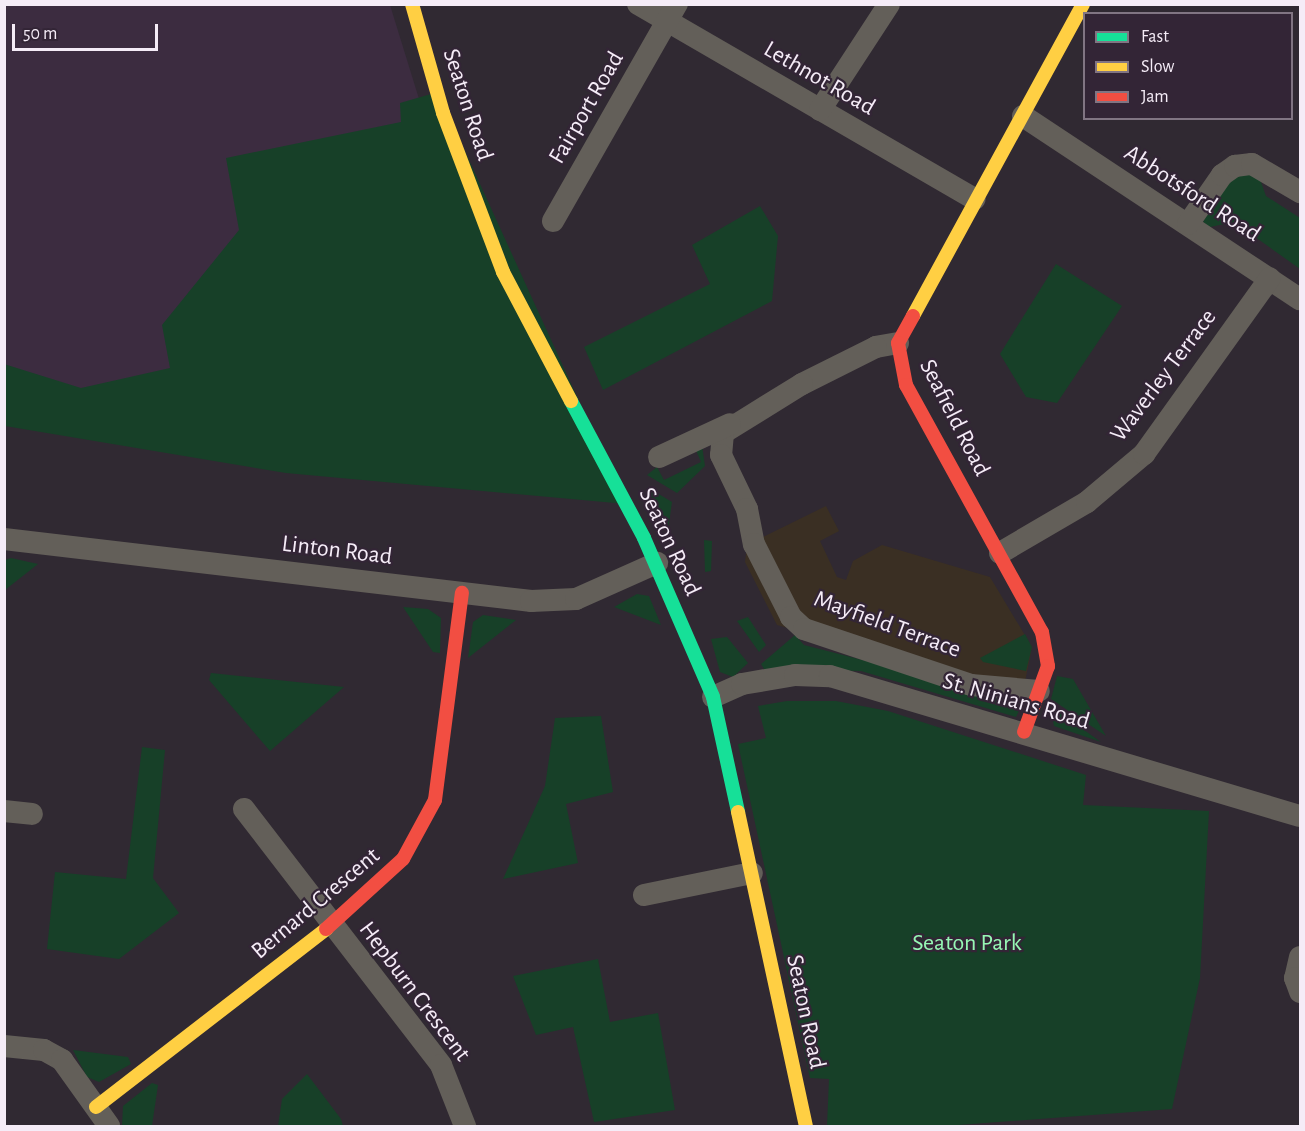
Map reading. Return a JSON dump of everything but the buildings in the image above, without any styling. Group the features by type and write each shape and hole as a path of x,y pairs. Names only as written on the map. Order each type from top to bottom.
{"street":[{"name":"Seaton Road","path":"412,4 443,113 503,272 657,563 713,697 806,1126"},
{"name":"Lethnot Road","path":"638,4 672,13 820,110 975,199"},
{"path":"820,110 889,4"},
{"name":"Seafield Road","path":"1024,732 1048,666 1042,632 906,385 898,344 1083,4"},
{"name":"Fairport Road","path":"553,221 672,13"},
{"name":"Abbotsford Road","path":"1023,116 1300,299"},
{"path":"1188,224 1222,175 1235,166 1252,164 1300,192"},
{"name":"Waverley Terrace","path":"1000,554 1088,502 1144,454 1270,278"},
{"path":"659,457 730,424 853,358 898,344"},
{"name":"Mayfield Terrace","path":"730,424 719,444 721,455 747,509 754,544 791,617 804,629 971,685 1039,691"},
{"name":"Linton Road","path":"4,539 531,601 576,599 657,563"},
{"name":"Bernard Crescent","path":"96,1107 329,926 403,859 435,800 462,593"},
{"name":"St. Ninians Road","path":"713,697 742,684 795,675 830,676 1300,816"},
{"name":"Hepburn Crescent","path":"244,809 329,926 441,1065 465,1126"},
{"path":"4,811 32,814"},
{"path":"644,895 752,873"},
{"path":"1300,957 1295,978 1300,992"},
{"path":"4,1046 44,1050 62,1060 109,1126"}],"shaded area":[{"path":"4,5 390,5 470,264 5,426"},
{"path":"826,506 839,531 820,541 837,577 846,580 853,561 882,545 990,577 1032,647 1021,702 1009,692 777,625 745,562 747,545"}],"green space":[{"path":"438,92 626,504 286,473 5,426 4,364 81,388 170,368 162,325 239,230 226,158 401,122 400,103"},
{"path":"1257,171 1266,196 1300,218 1300,269 1234,222 1210,227 1203,222 1227,176"},
{"path":"760,206 778,236 772,301 603,390 584,347 710,284 692,245"},
{"path":"1056,264 1122,306 1057,403 1026,397 1000,354"},
{"path":"702,445 705,466 677,493 647,475 657,467 664,480 701,462 695,448"},
{"path":"647,487 672,502 668,530"},
{"path":"704,540 712,541 711,571 705,572"},
{"path":"11,558 38,564 5,590 5,560"},
{"path":"637,594 649,596 661,625 614,607"},
{"path":"403,607 428,609 441,618 440,653 433,652"},
{"path":"483,615 516,620 468,658 473,622"},
{"path":"748,617 766,645 759,652 737,621"},
{"path":"1025,634 1032,647 1026,671 983,662 980,658"},
{"path":"795,635 804,645 1018,700 1021,707 1016,717 861,671 764,669 761,664"},
{"path":"727,637 748,663 733,677 720,672 711,639"},
{"path":"211,673 344,687 270,751 209,680"},
{"path":"1057,676 1073,679 1106,736 1051,699"},
{"name":"Seaton Park","path":"787,701 836,701 888,711 1086,775 1083,805 1209,811 1200,978 1172,1109 945,1126 827,1126 829,1079 810,1078 738,744 766,738 758,706"},
{"path":"1050,706 1101,742 1054,726"},
{"path":"601,716 613,792 566,804 578,863 503,879 545,786 555,718"},
{"path":"142,747 165,750 153,878 179,913 119,959 47,949 55,872 126,879"},
{"path":"598,959 610,1022 658,1013 675,1110 594,1122 573,1027 536,1035 513,976"},
{"path":"73,1050 128,1057 131,1064 99,1082 87,1077"},
{"path":"307,1074 341,1119 343,1126 278,1126 282,1099"},
{"path":"152,1083 158,1085 152,1126 122,1126 123,1106"}],"traffic: fast":[{"path":"571,401 644,538 713,697 738,812"}],"traffic: slow":[{"path":"412,4 443,113 503,272 571,401"},
{"path":"913,316 1083,4"},
{"path":"738,812 806,1126"},
{"path":"96,1107 326,929"}],"traffic: jam":[{"path":"913,316 898,343 906,385 1042,632 1048,666 1024,732"},
{"path":"326,929 403,859 435,800 462,593"}]}
